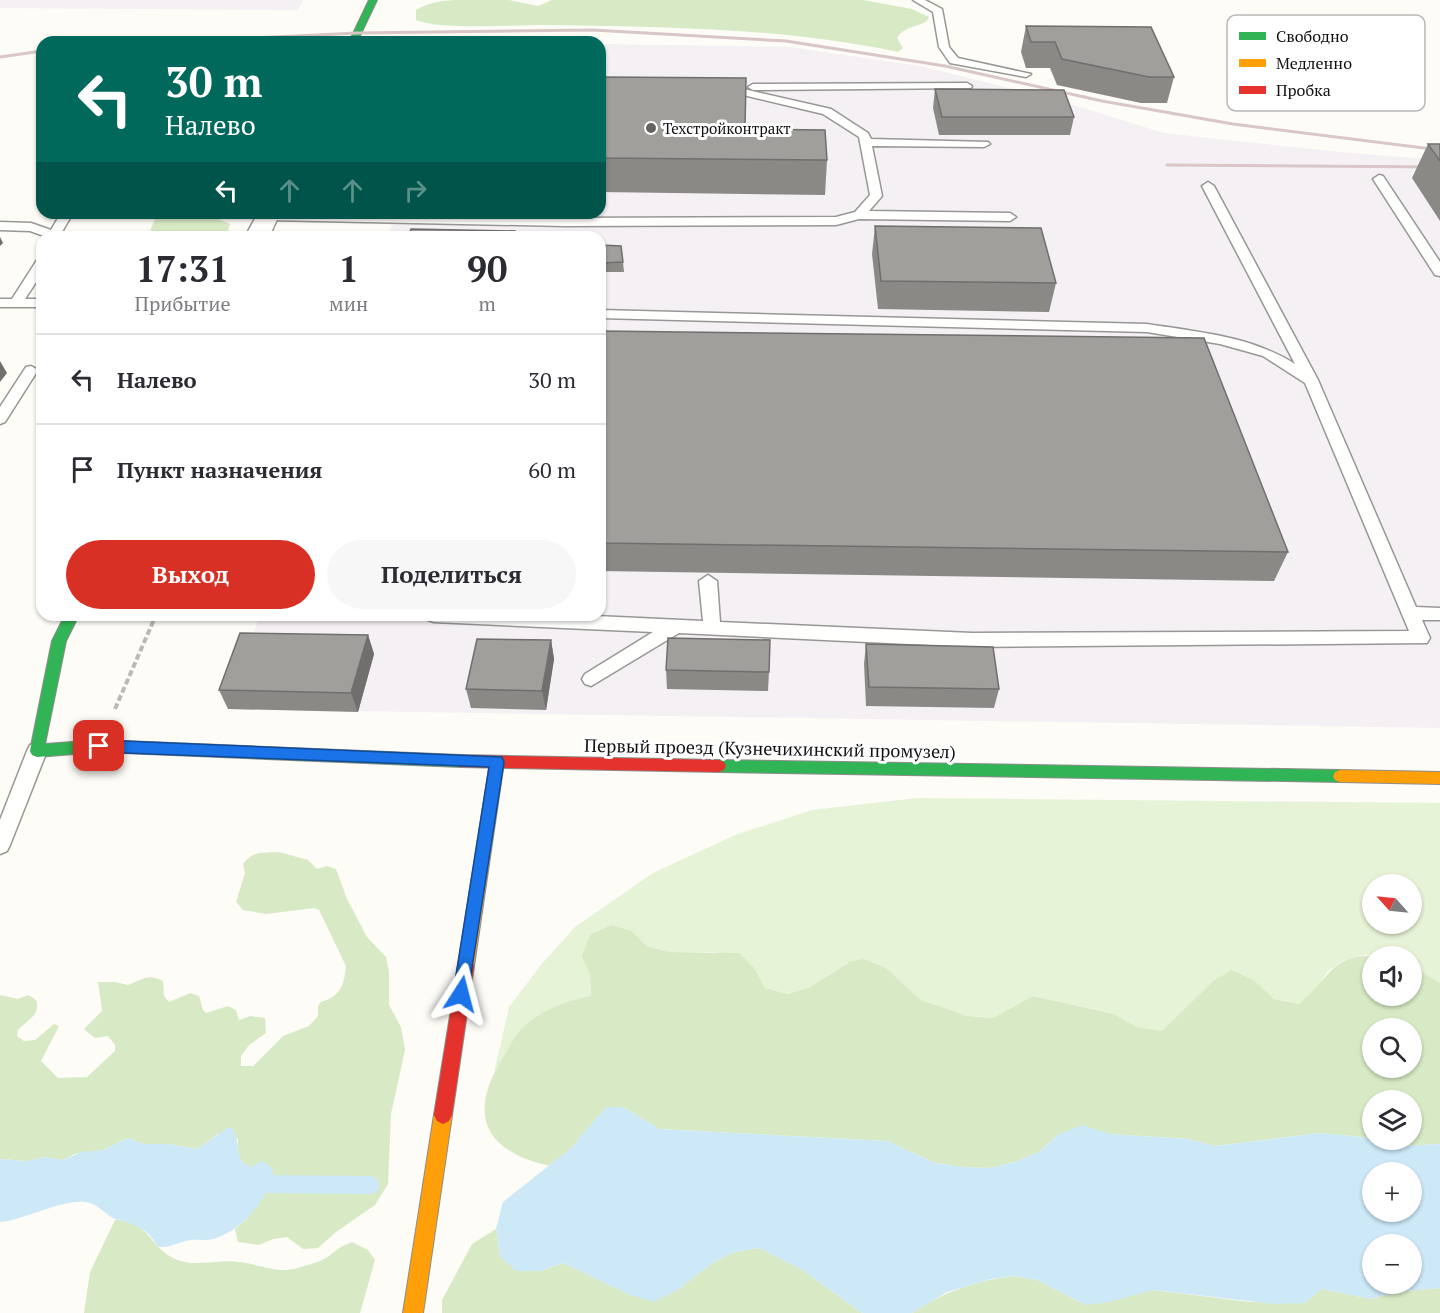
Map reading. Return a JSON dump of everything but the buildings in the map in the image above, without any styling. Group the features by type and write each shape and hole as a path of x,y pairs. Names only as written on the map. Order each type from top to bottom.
{"street":[{"path":"355,36 373,0"},
{"path":"37,752 59,641 69,621"},
{"name":"Первый проезд (Кузнечихинский промузел)","path":"37,752 99,746 497,762 1440,778"},
{"path":"413,1313 497,762"}],"lane":[{"path":"918,0 938,11 944,47 954,61 1026,74"},
{"path":"859,215 876,196 864,135 827,111 718,87 967,86"},
{"path":"865,142 984,144"},
{"path":"1379,179 1440,272"},
{"path":"554,621 972,640 1421,638 1311,380 1208,186"},
{"path":"606,218 836,221 859,215 1010,217"},
{"path":"0,226 31,227 41,231"},
{"path":"16,303 36,272"},
{"path":"0,303 36,303"},
{"path":"606,314 1147,328 1221,340 1268,353 1311,380"},
{"path":"0,419 31,370"},
{"path":"708,581 712,629"},
{"path":"1409,614 1440,614"},
{"path":"591,679 675,627"},
{"path":"0,845 37,752"}],"path":[{"path":"99,746 153,621"}],"shaded area":[{"path":"0,0 304,0 298,10 0,8"},
{"path":"606,44 790,47 920,66 1054,99 1164,133 1440,160 1440,728 228,709 258,621 606,621 606,231 390,231 393,219 606,219"}],"green space":[{"path":"454,0 509,0 538,6 552,0 863,0 912,9 929,17 927,21 900,34 897,38 903,48 898,52 813,38 726,30 553,25 462,26 416,20 416,10 434,3"},
{"path":"155,219 218,219 230,224 228,231 150,231"},
{"path":"917,798 1440,803 1440,983 1422,972 1422,946 1362,946 1362,956 1342,961 1327,972 1316,989 1299,1004 1274,999 1255,981 1213,981 1162,1031 1137,1027 1114,1014 1033,996 993,1018 967,1016 921,1000 886,968 848,962 810,987 788,994 765,988 755,969 716,952 669,952 647,946 632,931 583,956 590,975 591,996 556,1007 532,1022 514,1043 494,1073 509,1007 541,965 575,927 653,873 735,835 812,810"},
{"path":"279,852 308,860 317,869 327,866 336,869 347,899 367,937 386,957 389,972 389,1005 401,1027 405,1050 391,1114 388,1184 375,1205 336,1232 318,1248 303,1249 287,1237 273,1239 259,1245 238,1242 235,1229 247,1219 269,1186 251,1167 242,1162 237,1153 238,1139 218,1134 197,1149 168,1144 143,1144 128,1138 103,1150 75,1154 63,1160 45,1157 27,1161 0,1159 0,995 18,999 28,995 36,1000 35,1013 18,1030 17,1036 24,1041 35,1040 54,1024 59,1026 41,1061 58,1078 87,1077 115,1051 115,1045 108,1036 95,1038 84,1029 102,1011 98,982 128,985 154,977 163,981 164,996 169,1002 190,993 199,996 206,1013 228,1006 236,1010 239,1020 250,1016 265,1018 266,1033 249,1045 241,1056 241,1066 253,1066 283,1036 309,1026 318,1016 318,1006 321,1002 333,997 340,989 346,966 319,910 314,908 266,914 243,910 236,902 245,873 243,864 251,856 259,853"},
{"path":"611,925 632,931 647,946 669,952 739,953 755,969 765,988 788,994 810,987 849,962 864,959 886,968 921,1000 967,1016 993,1018 1033,996 1114,1014 1137,1027 1162,1031 1213,981 1232,970 1255,981 1274,999 1299,1004 1336,966 1344,961 1362,957 1362,1006 1422,1006 1422,972 1440,983 1440,1144 1422,1145 1422,1090 1362,1090 1362,1137 1320,1133 1215,1146 1188,1139 1110,1134 1082,1126 1059,1134 1039,1152 1015,1162 990,1168 935,1163 887,1141 659,1129 623,1107 606,1108 571,1148 550,1166 509,1151 496,1140 488,1127 485,1112 486,1096 493,1077 512,1042 528,1022 554,1007 591,996 590,975 582,956 590,935"},
{"path":"115,1220 127,1221 135,1225 143,1230 166,1254 183,1262 231,1261 290,1270 328,1257 352,1242 368,1250 375,1260 360,1313 84,1313 90,1272"},
{"path":"496,1229 500,1256 541,1271 563,1263 630,1295 676,1291 714,1262 734,1252 759,1248 801,1269 862,1313 442,1313 442,1300 472,1244"},
{"path":"1014,1276 1037,1280 1086,1305 1153,1290 1250,1302 1305,1303 1321,1289 1371,1299 1388,1294 1422,1294 1422,1290 1440,1288 1440,1313 912,1313 961,1288"}],"water":[{"path":"606,1107 623,1107 659,1129 887,1141 935,1163 963,1167 990,1168 1015,1162 1039,1152 1059,1134 1082,1125 1110,1134 1188,1139 1215,1146 1320,1133 1362,1137 1362,1150 1422,1150 1422,1145 1440,1144 1440,1288 1422,1290 1422,1234 1362,1234 1362,1294 1388,1294 1371,1299 1321,1289 1305,1303 1275,1304 1153,1290 1109,1302 1086,1305 1037,1280 1014,1276 991,1279 947,1292 912,1313 862,1313 801,1269 759,1248 734,1252 714,1262 676,1291 654,1302 630,1295 563,1263 541,1271 516,1271 500,1256 496,1229 503,1202 571,1148"},
{"path":"229,1127 235,1133 242,1162 251,1167 262,1161 271,1167 273,1172 265,1194 252,1213 224,1235 210,1240 190,1240 158,1247 141,1228 114,1219 90,1203 81,1202 58,1205 0,1222 0,1159 27,1161 45,1157 63,1160 82,1152 103,1150 128,1138 143,1144 168,1144 197,1149"}],"waterway":[{"path":"252,1184 370,1185"}],"railway":[{"path":"295,36 593,30 786,41 945,66 1102,101 1233,124 1440,150"},
{"path":"0,57 36,52"},
{"path":"1167,165 1440,167"}],"traffic: fast":[{"path":"356,36 373,0"},
{"path":"69,621 59,641 37,751 99,746 461,761"},
{"path":"719,766 1340,776"}],"traffic: slow":[{"path":"466,966 497,762"},
{"path":"1340,776 1440,778"},
{"path":"413,1313 443,1115"}],"traffic: jam":[{"path":"461,761 719,766"},
{"path":"443,1115 466,966"}],"place":[{"name":"Техстройконтракт","path":"651,128"}],"route":[{"path":"99,746 497,762 461,994"}]}
